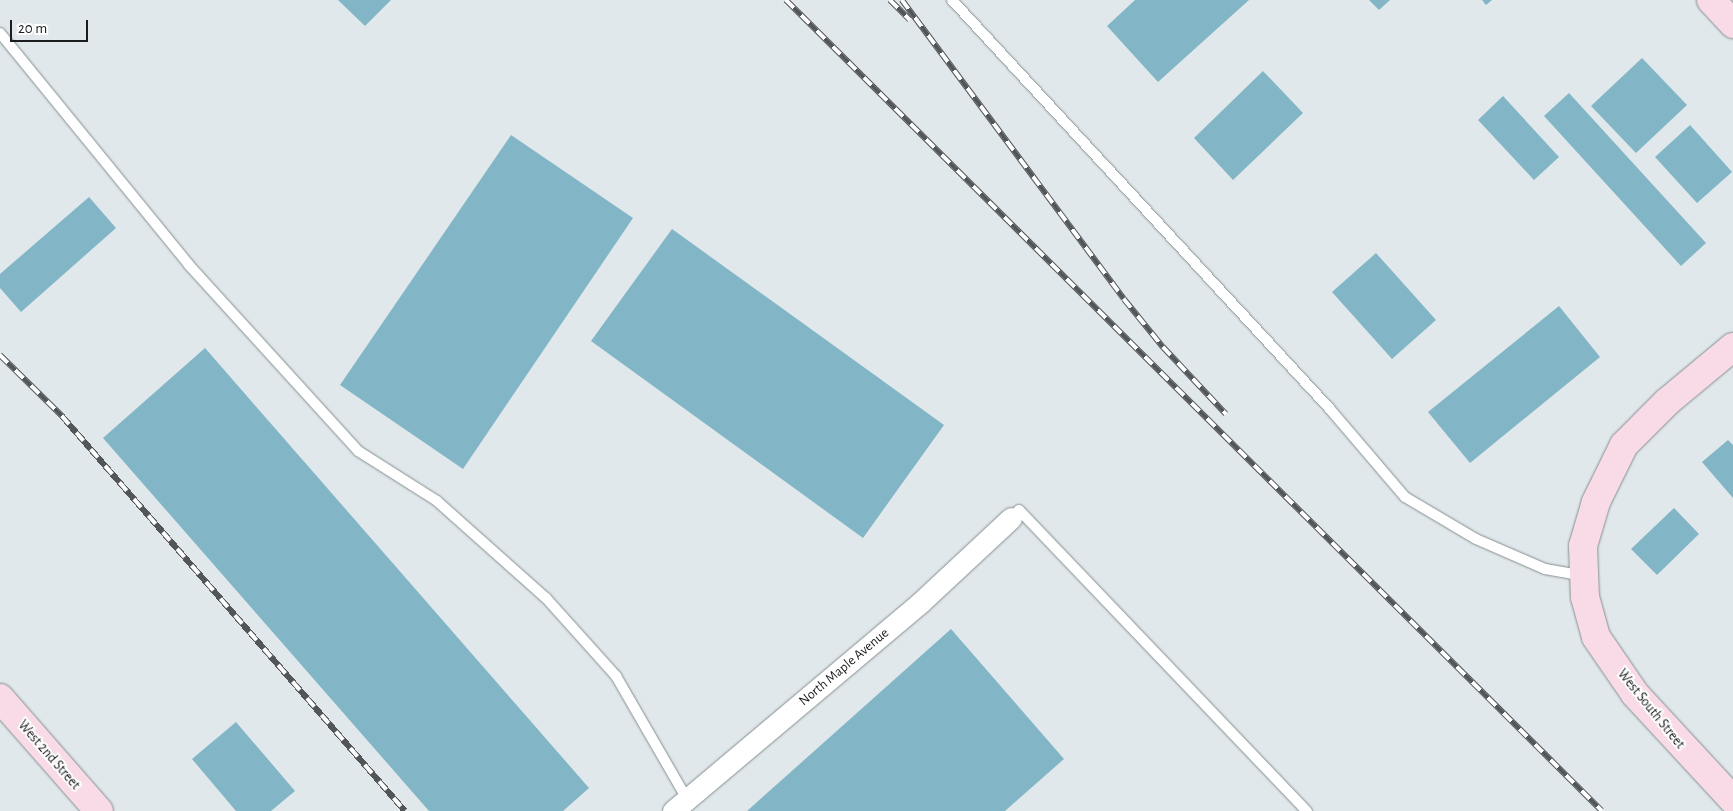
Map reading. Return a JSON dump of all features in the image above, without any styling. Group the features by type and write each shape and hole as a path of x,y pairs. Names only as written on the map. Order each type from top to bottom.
{"street":[{"path":"1711,0 1733,24"},
{"name":"West South Street","path":"1733,346 1667,402 1624,445 1596,502 1583,546 1586,597 1596,637 1635,694 1733,800"},
{"name":"North Maple Avenue","path":"680,805 921,602 1011,518"},
{"name":"West 2nd Street","path":"0,698 91,808"}],"lane":[{"path":"952,0 1329,408 1405,497 1476,539 1545,568 1584,576"},
{"path":"0,33 188,265 358,451 437,501 546,598 610,669 680,805"},
{"path":"1011,518 1019,510 1307,811"}],"building":[{"path":"338,0 391,0 365,26"},
{"path":"1135,0 1249,0 1158,82 1107,26"},
{"path":"1369,0 1390,0 1379,10"},
{"path":"1482,0 1492,0 1486,5"},
{"path":"1642,58 1687,105 1636,153 1591,106"},
{"path":"1263,71 1303,113 1233,180 1194,138"},
{"path":"1569,93 1706,243 1681,266 1544,116"},
{"path":"1503,96 1559,157 1534,180 1478,120"},
{"path":"1690,125 1732,172 1697,203 1655,157"},
{"path":"511,135 633,218 463,469 340,385"},
{"path":"89,197 116,228 21,312 0,288 0,274"},
{"path":"672,229 944,425 863,538 591,341"},
{"path":"1376,253 1436,320 1392,359 1332,292"},
{"path":"1559,306 1600,357 1470,463 1428,412"},
{"path":"205,348 589,788 563,811 429,811 103,438"},
{"path":"1728,440 1733,445 1733,498 1702,462"},
{"path":"1674,508 1699,534 1657,575 1631,549"},
{"path":"951,629 1064,759 1005,811 747,811"},
{"path":"236,722 295,791 271,811 236,811 192,759"}],"railway":[{"path":"786,0 1602,811"},
{"path":"890,0 910,20"},
{"path":"902,0 1124,299 1163,347 1226,414"},
{"path":"0,355 62,416 405,811"}]}
